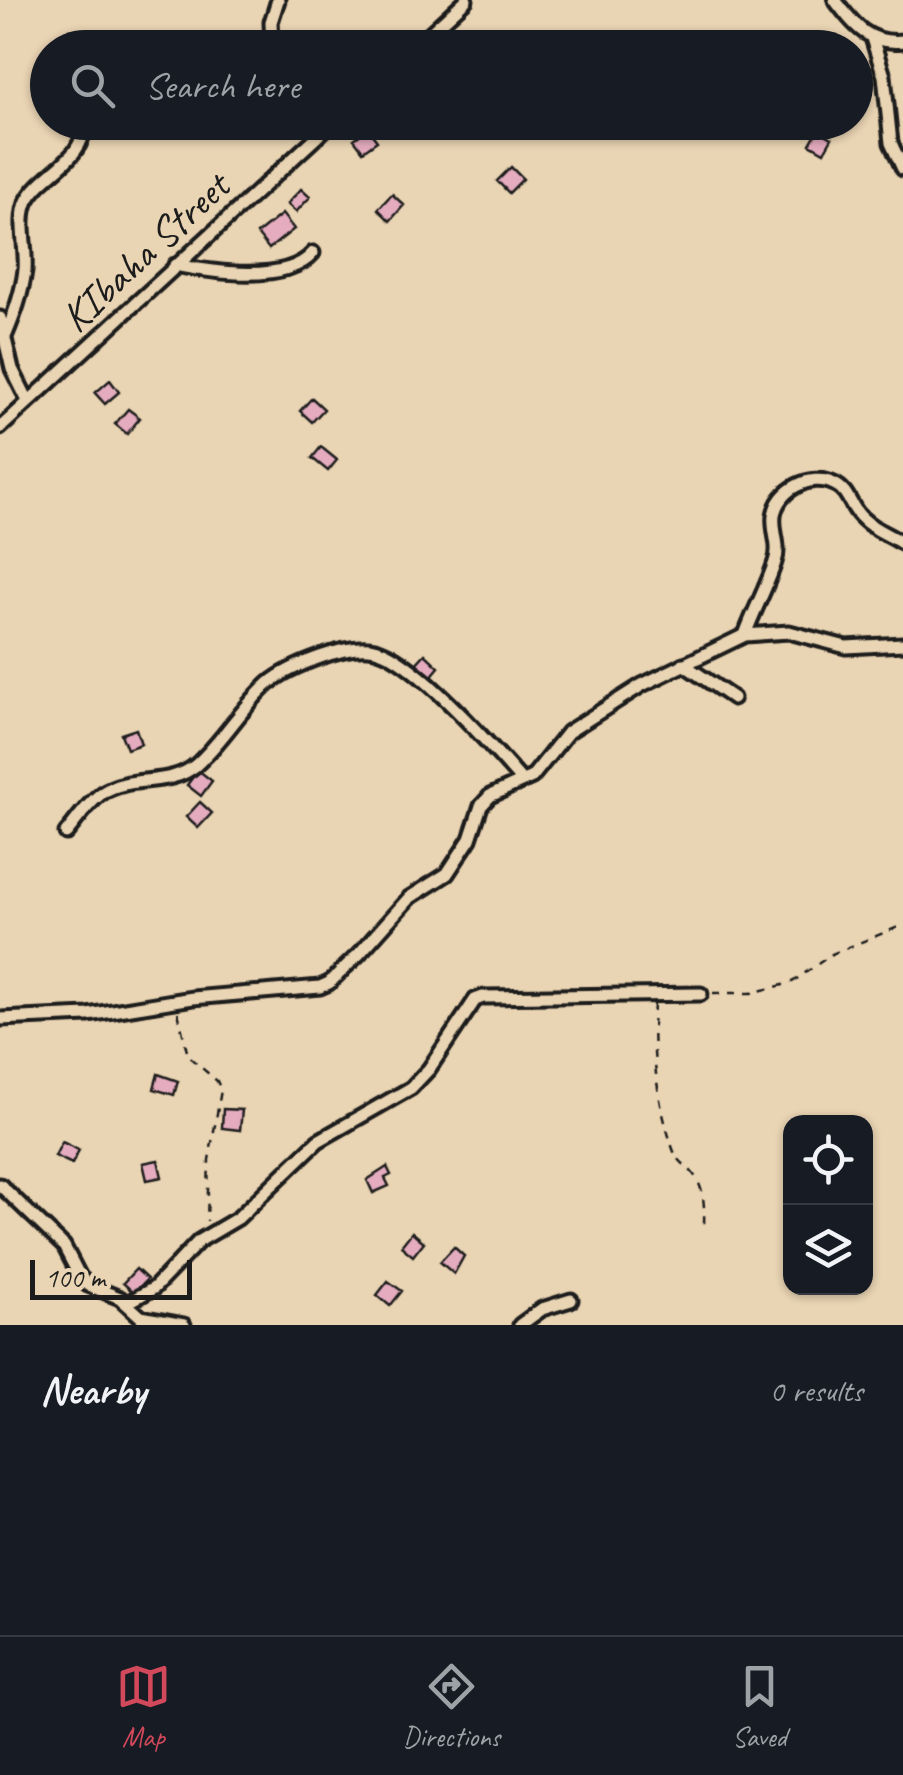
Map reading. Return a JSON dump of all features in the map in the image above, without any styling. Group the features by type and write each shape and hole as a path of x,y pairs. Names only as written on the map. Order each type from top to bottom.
{"street":[{"path":"271,30 278,0"},
{"path":"434,30 466,0"},
{"path":"835,0 860,30"},
{"path":"873,38 903,41"},
{"path":"873,41 884,76 891,143 903,169"},
{"path":"5,336 20,298 24,272 23,215 27,202 47,177 64,166 79,140"},
{"name":"KIbaha Street","path":"0,428 310,140"},
{"path":"175,265 219,272 261,272 300,265 313,253"},
{"path":"0,318 12,369 28,401"},
{"path":"745,634 775,562 779,540 774,519 776,507 794,486 825,480 836,484 860,517 903,544"},
{"path":"0,1019 88,1015 320,987 388,925 408,898 446,874 470,839 481,806 490,796 538,771 562,739 580,724 683,664 745,634 789,632 846,647 903,644"},
{"path":"66,833 102,794 116,787 172,778 195,766 272,680 305,664 360,648 382,651 418,677 464,717 522,781"},
{"path":"683,664 734,698"},
{"path":"127,1303 163,1280 199,1241 238,1218 318,1141 411,1088 475,1000 654,992 701,994"},
{"path":"0,1185 64,1246 83,1280 127,1303 141,1317 184,1325"},
{"path":"520,1325 542,1309 572,1300"}],"path":[{"path":"701,994 751,993 791,983 832,954 903,925"},
{"path":"654,992 654,1078 674,1150 701,1190 704,1231"},
{"path":"174,1002 182,1020 188,1056 218,1081 220,1090 209,1160 209,1216 199,1241"}],"building":[{"path":"355,140 376,140 377,141 363,151"},
{"path":"812,140 831,140 824,152 810,144"},
{"path":"511,167 523,179 509,193 497,181"},
{"path":"301,189 310,197 296,212 287,204"},
{"path":"392,194 404,205 390,221 378,209"},
{"path":"282,214 294,229 269,249 257,234"},
{"path":"110,380 119,392 105,404 95,393"},
{"path":"312,398 324,409 312,422 300,411"},
{"path":"128,409 140,418 127,434 115,424"},
{"path":"321,447 337,460 328,471 312,458"},
{"path":"425,654 439,667 430,678 415,665"},
{"path":"136,729 141,744 127,749 121,734"},
{"path":"198,770 212,781 201,796 187,785"},
{"path":"200,802 212,813 198,828 186,817"},
{"path":"158,1074 178,1081 174,1095 154,1089"},
{"path":"223,1109 242,1110 240,1130 222,1128"},
{"path":"62,1142 79,1150 72,1164 55,1156"},
{"path":"158,1160 162,1177 147,1180 143,1163"},
{"path":"387,1167 391,1175 385,1178 389,1186 373,1193 367,1180"},
{"path":"412,1232 424,1242 413,1256 401,1246"},
{"path":"454,1247 464,1256 454,1274 440,1262"},
{"path":"136,1269 147,1279 134,1293 123,1283"},
{"path":"388,1281 402,1291 390,1306 377,1295"}]}
